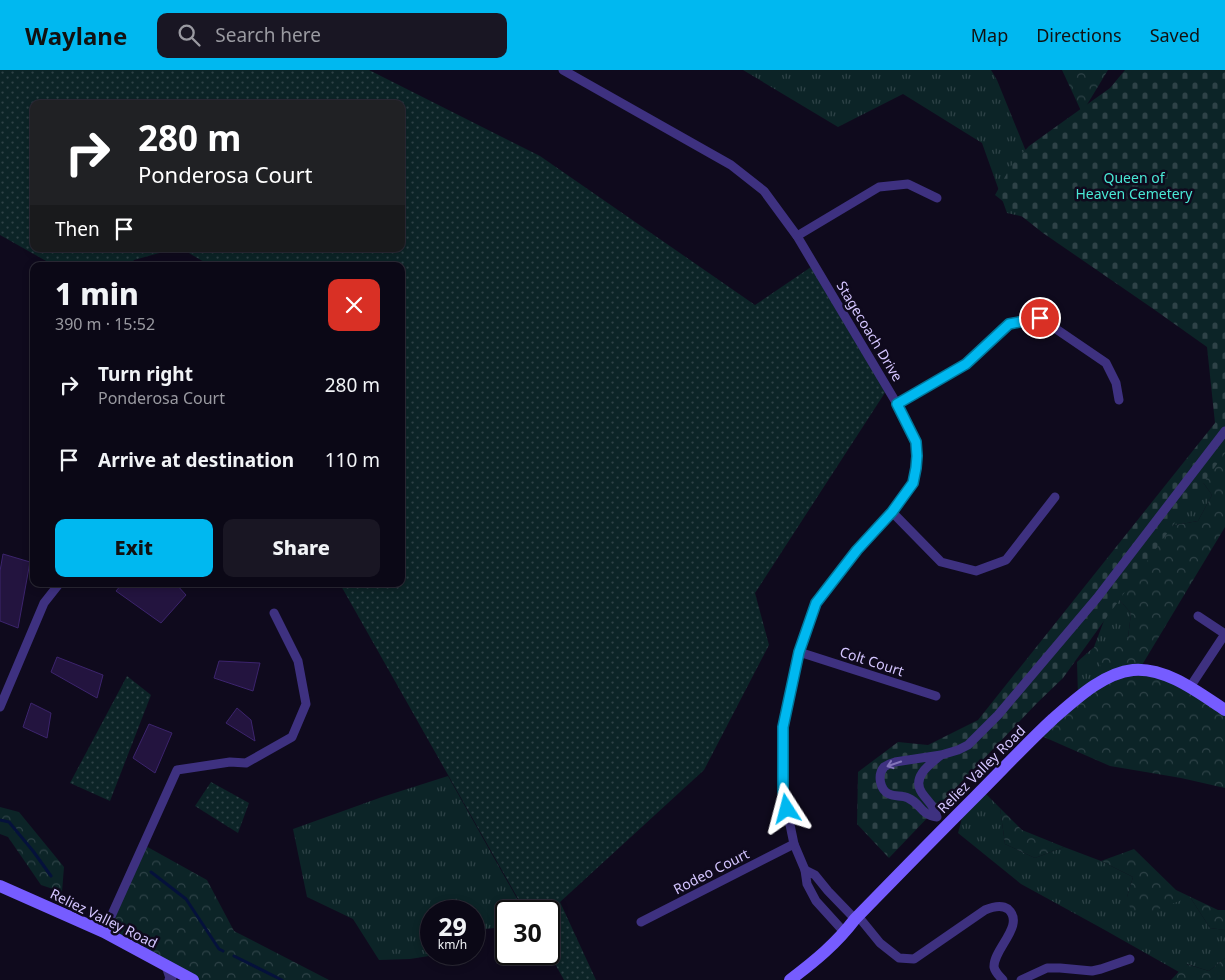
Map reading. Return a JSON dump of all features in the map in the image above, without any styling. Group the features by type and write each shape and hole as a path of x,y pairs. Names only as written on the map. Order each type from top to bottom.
{"main road":[{"name":"Reliez Valley Road","path":"790,980 819,958 845,933 942,821 1078,697 1105,678 1130,670 1163,674 1190,687 1225,710"},
{"name":"Reliez Valley Road","path":"0,886 104,932 193,980"}],"street":[{"name":"Stagecoach Drive","path":"563,70 731,165 764,192 797,236 897,404 916,442 917,456 913,483 892,512 857,550 816,603 799,652 783,727 783,791 794,844 805,870 807,884 816,901 845,933"},
{"path":"797,236 879,187 908,184 937,198"},
{"path":"897,404 966,364 1009,324 1040,318 1106,363 1116,383 1120,400"},
{"path":"942,821 928,816 907,797 886,793 880,781 883,768 895,762 941,755 968,745 998,715 1097,598 1225,431"},
{"path":"892,512 941,562 976,571 1006,560 1055,497"},
{"path":"0,707 44,604 57,587"},
{"path":"104,932 177,770 230,762 246,763 292,737 306,704 298,661 274,613"},
{"path":"1190,687 1225,634 1198,616"},
{"name":"Colt Court","path":"799,652 936,696"},
{"path":"941,755 929,764 920,776 919,787 942,821"},
{"path":"907,797 919,787"},
{"name":"Rodeo Court","path":"641,922 794,844"},
{"name":"Stagecoach Drive","path":"805,870 815,875 828,891 880,943 899,958 914,959 985,910 995,906 1002,906 1012,915 1013,921 1012,931 998,951 994,966 997,974 1003,980"},
{"path":"816,901 828,891"},
{"path":"1020,980 1047,968 1092,971 1130,959"},
{"path":"167,966 170,980"}],"green space":[{"path":"0,70 369,70 540,156 755,305 814,265 888,388 755,593 769,645 704,770 560,902 560,900 519,900 342,587 405,587 405,262 204,262 187,252 405,252 405,100 30,100 30,252 0,235"},
{"path":"743,70 991,70 997,80 1034,171 1033,219 1007,213 982,143 903,94 838,127"},
{"path":"1062,70 1108,70 1082,113"},
{"name":"Queen of Heaven Cemetery","path":"1125,70 1225,70 1225,453 1063,678 889,858 857,824 858,772 898,742 928,745 978,720 1215,423 1207,347 1043,233 995,195 1011,166 1029,146 1110,88"},
{"path":"30,252 163,252 133,262 48,262"},
{"path":"1225,431 1225,527 1139,670 1163,674 1225,710 1225,788 1181,778 1110,766 1037,734 1105,679 1094,647 1128,638 1131,613 1114,594 1164,527 1198,521 1212,495 1195,471"},
{"path":"1195,471 1212,495 1198,521 1164,527"},
{"path":"1114,594 1131,613 1128,638 1105,679 1078,697 1077,662 1094,647"},
{"path":"127,676 151,695 110,801 70,783"},
{"path":"448,776 518,900 495,900 495,928 485,929 485,900 420,900 420,957 379,960 353,919 307,897 293,829"},
{"path":"211,782 249,803 238,833 195,806"},
{"path":"982,790 1000,808 1005,844 1035,858 1064,847 1101,861 1133,877 1127,897 1190,897 1210,928 1225,930 1225,958 1209,971 1187,964 1179,972 1021,884 958,833 965,807"},
{"path":"0,807 19,812 64,867 62,892 41,885 8,837 0,834"},
{"path":"1000,808 1022,830 1064,847 1035,858 1005,844"},
{"path":"144,845 207,880 234,931 329,980 193,980 104,932"},
{"path":"1134,849 1176,890 1218,910 1225,910 1225,930 1210,928 1190,897 1148,913 1131,911 1127,897 1133,877 1101,861"},
{"path":"560,902 596,980 564,980 556,965 560,965"},
{"path":"1225,958 1225,980 1171,980 1186,964 1209,971"}],"building":[{"path":"3,554 30,562 18,628 0,621 0,571"},
{"path":"119,587 179,587 186,595 161,623 116,591"},
{"path":"57,657 103,675 97,698 51,672"},
{"path":"219,661 260,663 253,691 214,678"},
{"path":"31,703 51,713 47,738 23,727"},
{"path":"237,708 251,720 255,741 226,723"},
{"path":"149,724 172,733 155,773 133,758"}],"waterway":[{"path":"0,820 9,822 51,876"},
{"path":"151,872 186,899 219,949 223,951"},
{"path":"234,956 282,980"}],"route":[{"path":"787,809 783,791 783,727 799,652 816,603 857,550 892,512 913,483 917,456 916,442 897,404 966,364 1009,324 1040,318"}]}
